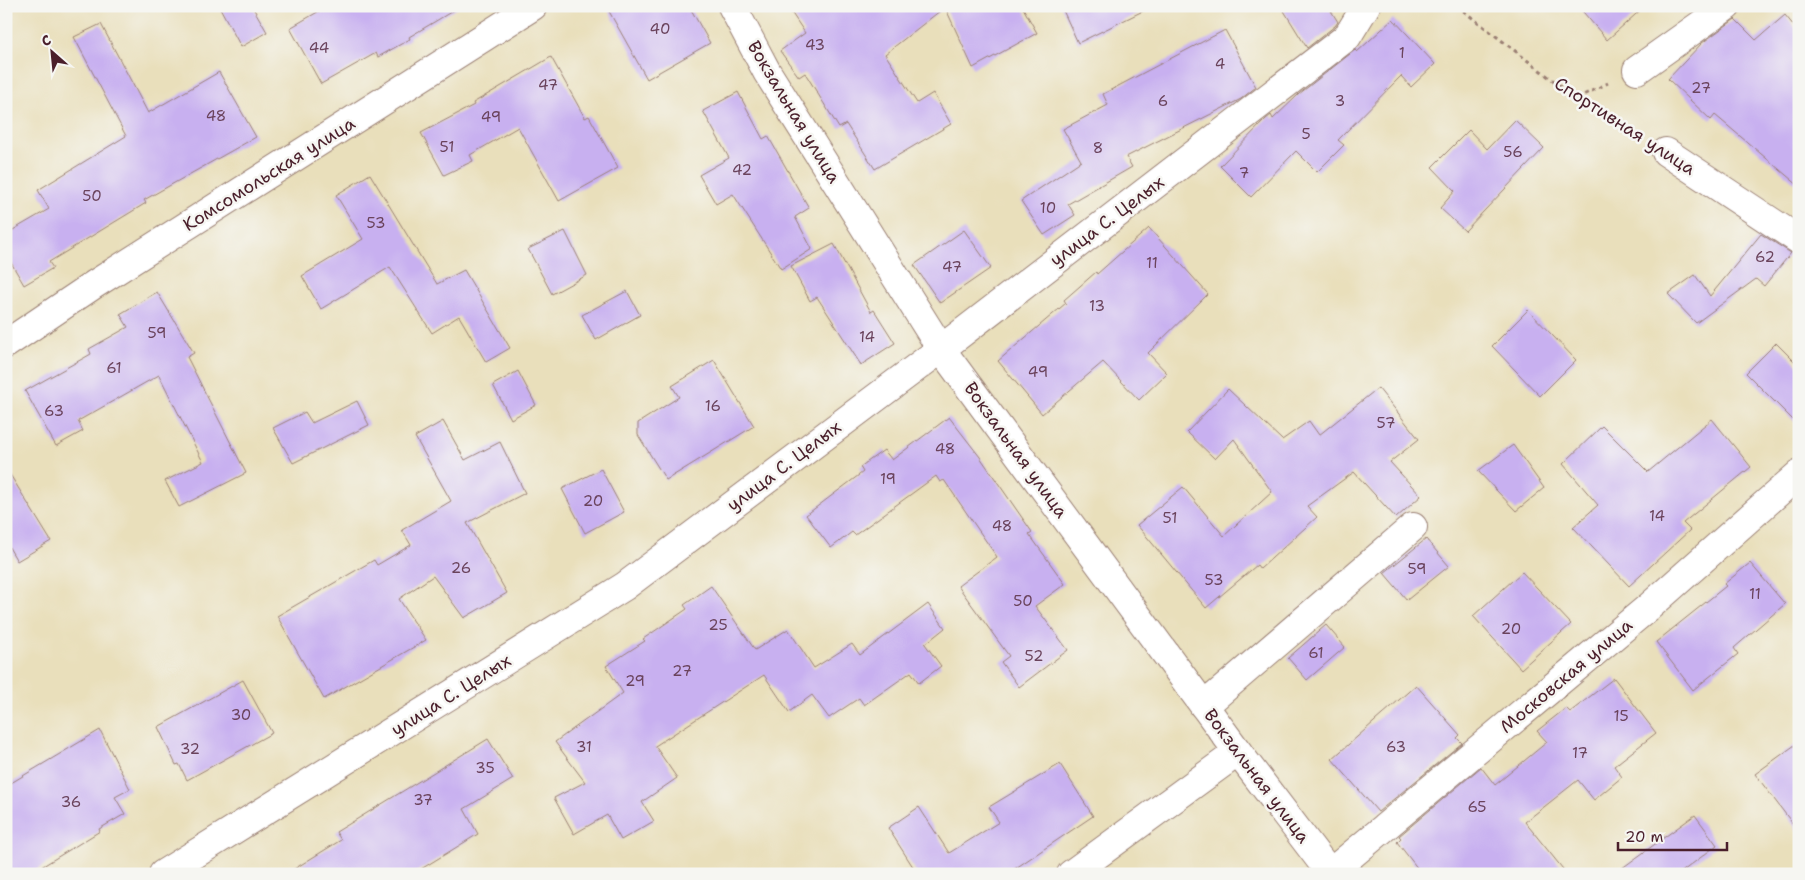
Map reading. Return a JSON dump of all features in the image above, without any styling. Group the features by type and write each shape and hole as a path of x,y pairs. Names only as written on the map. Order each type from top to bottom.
{"street":[{"name":"Комсомольская улица","path":"6,344 103,279 533,6"},
{"name":"Вокзальная улица","path":"732,6 768,72 941,348 1238,752 1330,873"},
{"name":"улица С. Целых","path":"163,874 625,586 941,348 1347,37 1366,6"},
{"path":"1637,70 1728,6"},
{"name":"Спортивная улица","path":"1666,152 1799,240"},
{"name":"Московская улица","path":"1330,873 1650,606 1799,474"},
{"path":"1204,706 1413,527"},
{"path":"1071,874 1238,752"}],"path":[{"name":"Спортивная улица","path":"1457,6 1576,98 1666,152"}],"building":[{"path":"219,6 252,6 267,32 241,47"},
{"path":"328,6 461,6 378,57 376,53 321,84 290,28"},
{"path":"606,6 689,6 710,43 647,79"},
{"path":"787,6 1022,6 1037,33 973,68 945,7 885,54 917,103 933,93 951,124 875,169 846,124 839,128 805,73 799,77 780,51 805,33"},
{"path":"1061,6 1153,6 1078,43"},
{"path":"1281,6 1328,6 1338,22 1307,48"},
{"path":"1578,6 1645,6 1607,40"},
{"path":"1785,15 1799,32 1799,186 1715,115 1711,120 1668,79 1702,43 1735,19 1756,40"},
{"path":"1393,19 1435,64 1411,87 1401,76 1338,140 1344,145 1317,172 1296,151 1251,197 1220,166 1266,119 1271,115 1273,119 1299,94 1355,50 1357,52"},
{"path":"101,24 148,113 219,72 256,137 144,200 146,203 49,262 53,268 24,285 6,254 6,234 49,209 38,190 126,136 74,37"},
{"path":"1225,30 1256,87 1241,99 1126,157 1132,167 1068,204 1075,215 1044,235 1021,201 1081,161 1063,129 1108,105 1103,94"},
{"path":"551,57 585,118 589,116 618,168 559,201 518,127 470,155 473,161 444,175 421,133 474,105 473,103"},
{"path":"738,92 763,139 768,136 809,208 795,217 812,249 781,269 733,194 716,204 699,175 729,158 703,111"},
{"path":"1515,120 1544,148 1465,231 1440,208 1455,191 1432,167 1469,130 1487,149"},
{"path":"370,174 437,284 464,270 510,348 486,362 459,316 432,333 390,267 321,309 302,276 363,239 336,195"},
{"path":"1149,228 1208,294 1148,353 1167,373 1139,400 1103,362 1042,414 998,361 1066,303 1064,300"},
{"path":"964,230 991,268 940,303 914,265"},
{"path":"565,231 587,275 552,294 528,249"},
{"path":"1761,234 1791,253 1764,286 1756,279 1696,323 1668,294 1695,275 1710,296"},
{"path":"834,244 871,312 874,310 895,343 861,365 817,297 810,301 791,266"},
{"path":"627,291 640,315 596,340 582,315"},
{"path":"157,292 194,353 187,357 246,473 179,507 165,481 203,462 159,375 78,421 83,431 56,446 25,391 91,354 89,349 128,327 120,314"},
{"path":"1528,310 1576,360 1540,396 1492,346"},
{"path":"1776,343 1799,366 1799,426 1746,373"},
{"path":"714,360 754,426 666,480 638,435 638,423 679,397 672,386"},
{"path":"518,371 536,405 511,419 493,385"},
{"path":"1378,388 1419,439 1390,462 1421,496 1396,518 1354,472 1307,506 1317,517 1260,569 1257,565 1206,608 1137,525 1183,487 1224,536 1272,492 1234,439 1215,459 1187,432 1228,389 1282,440 1309,421 1319,435"},
{"path":"357,401 369,425 293,463 273,428 305,412 312,423"},
{"path":"949,417 980,457 1032,532 1029,534 1065,584 1035,606 1068,650 1019,687 1001,662 1009,656 958,586 997,557 944,480 940,482 936,476 855,535 852,532 831,548 806,515 863,472 860,467 884,450 892,460"},
{"path":"1712,419 1751,467 1683,523 1690,530 1629,586 1573,527 1598,505 1563,464 1602,426 1648,472"},
{"path":"443,421 465,460 500,442 525,493 467,523 507,593 464,618 433,576 399,599 426,640 324,699 277,616 374,560 377,565 411,545 402,530 451,501 415,437"},
{"path":"1513,445 1544,488 1516,511 1478,471"},
{"path":"6,468 51,541 17,561 6,542"},
{"path":"601,469 624,512 585,533 562,489"},
{"path":"1426,539 1449,566 1407,600 1384,573"},
{"path":"1750,563 1785,604 1734,648 1738,654 1693,690 1656,642 1726,586 1724,584"},
{"path":"1522,572 1571,624 1521,669 1473,616"},
{"path":"711,586 755,650 788,629 814,668 852,644 860,655 928,604 945,628 925,644 941,666 919,683 911,672 864,705 859,698 829,718 812,695 789,712 764,675 655,746 677,778 642,802 654,821 621,840 607,815 574,834 554,798 585,782 555,742 623,693 606,666 645,641 643,639 687,609 684,605"},
{"path":"1326,625 1345,647 1307,680 1288,658"},
{"path":"1614,678 1656,733 1614,766 1622,777 1594,800 1578,780 1525,822 1567,874 1422,874 1397,842 1401,838 1399,836 1481,767 1495,785 1547,742 1537,731 1566,708 1570,712"},
{"path":"243,680 272,733 187,780 179,764 176,765 158,727"},
{"path":"1416,685 1460,735 1457,738 1462,743 1378,812 1332,759"},
{"path":"100,730 130,789 115,797 125,814 30,874 6,874 6,786"},
{"path":"488,739 513,779 464,809 478,834 413,874 286,874 341,840 336,832"},
{"path":"1799,742 1799,832 1755,774"},
{"path":"1060,764 1093,816 1007,874 915,874 917,873 888,828 919,807 949,853 999,822 989,807"},
{"path":"1695,815 1717,845 1679,874 1614,874"}]}
